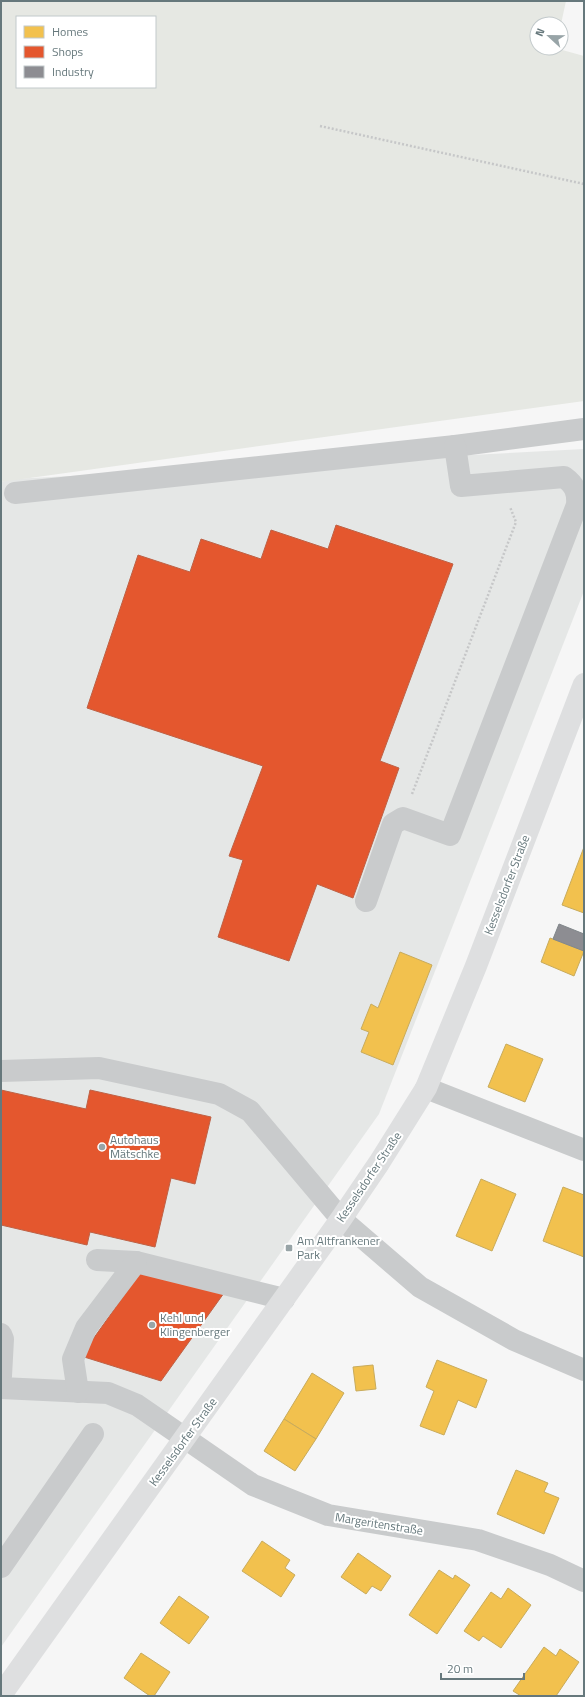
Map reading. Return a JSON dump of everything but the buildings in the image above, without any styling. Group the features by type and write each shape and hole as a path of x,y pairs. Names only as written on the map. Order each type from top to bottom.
{"main road":[{"name":"Kesselsdorfer Straße","path":"1,1695 341,1219 379,1163 426,1088 476,966 584,684"}],"street":[{"path":"15,493 455,446 584,430"},
{"path":"366,901 393,824 403,818 450,835 577,505 578,495 574,484 564,477 460,486 455,446"},
{"path":"1,1071 99,1068 219,1094 250,1111 341,1219 420,1287 514,1340 584,1370"},
{"path":"426,1088 584,1150"},
{"path":"97,1260 136,1262 284,1299"},
{"path":"78,1392 73,1359 86,1328 136,1262"},
{"path":"1,1334 3,1340 1,1376"},
{"name":"Margeritenstraße","path":"1,1388 108,1394 137,1405 253,1485 328,1515 478,1540 550,1565 584,1581"},
{"path":"1,1567 93,1434"}],"path":[{"path":"320,126 584,184"},
{"path":"403,818 516,522 510,505"}],"shaded area":[{"path":"1,1 566,1 563,16 529,16 529,56 569,56 569,52 584,56 584,401 1,482"},
{"path":"584,449 584,591 379,1114 1,1647 1,482 13,479"}],"place":[{"name":"Autohaus Mätschke","path":"102,1147"},
{"name":"Am Altfrankener Park","path":"289,1248"},
{"name":"Kehl und Klingenberger","path":"152,1325"}]}
